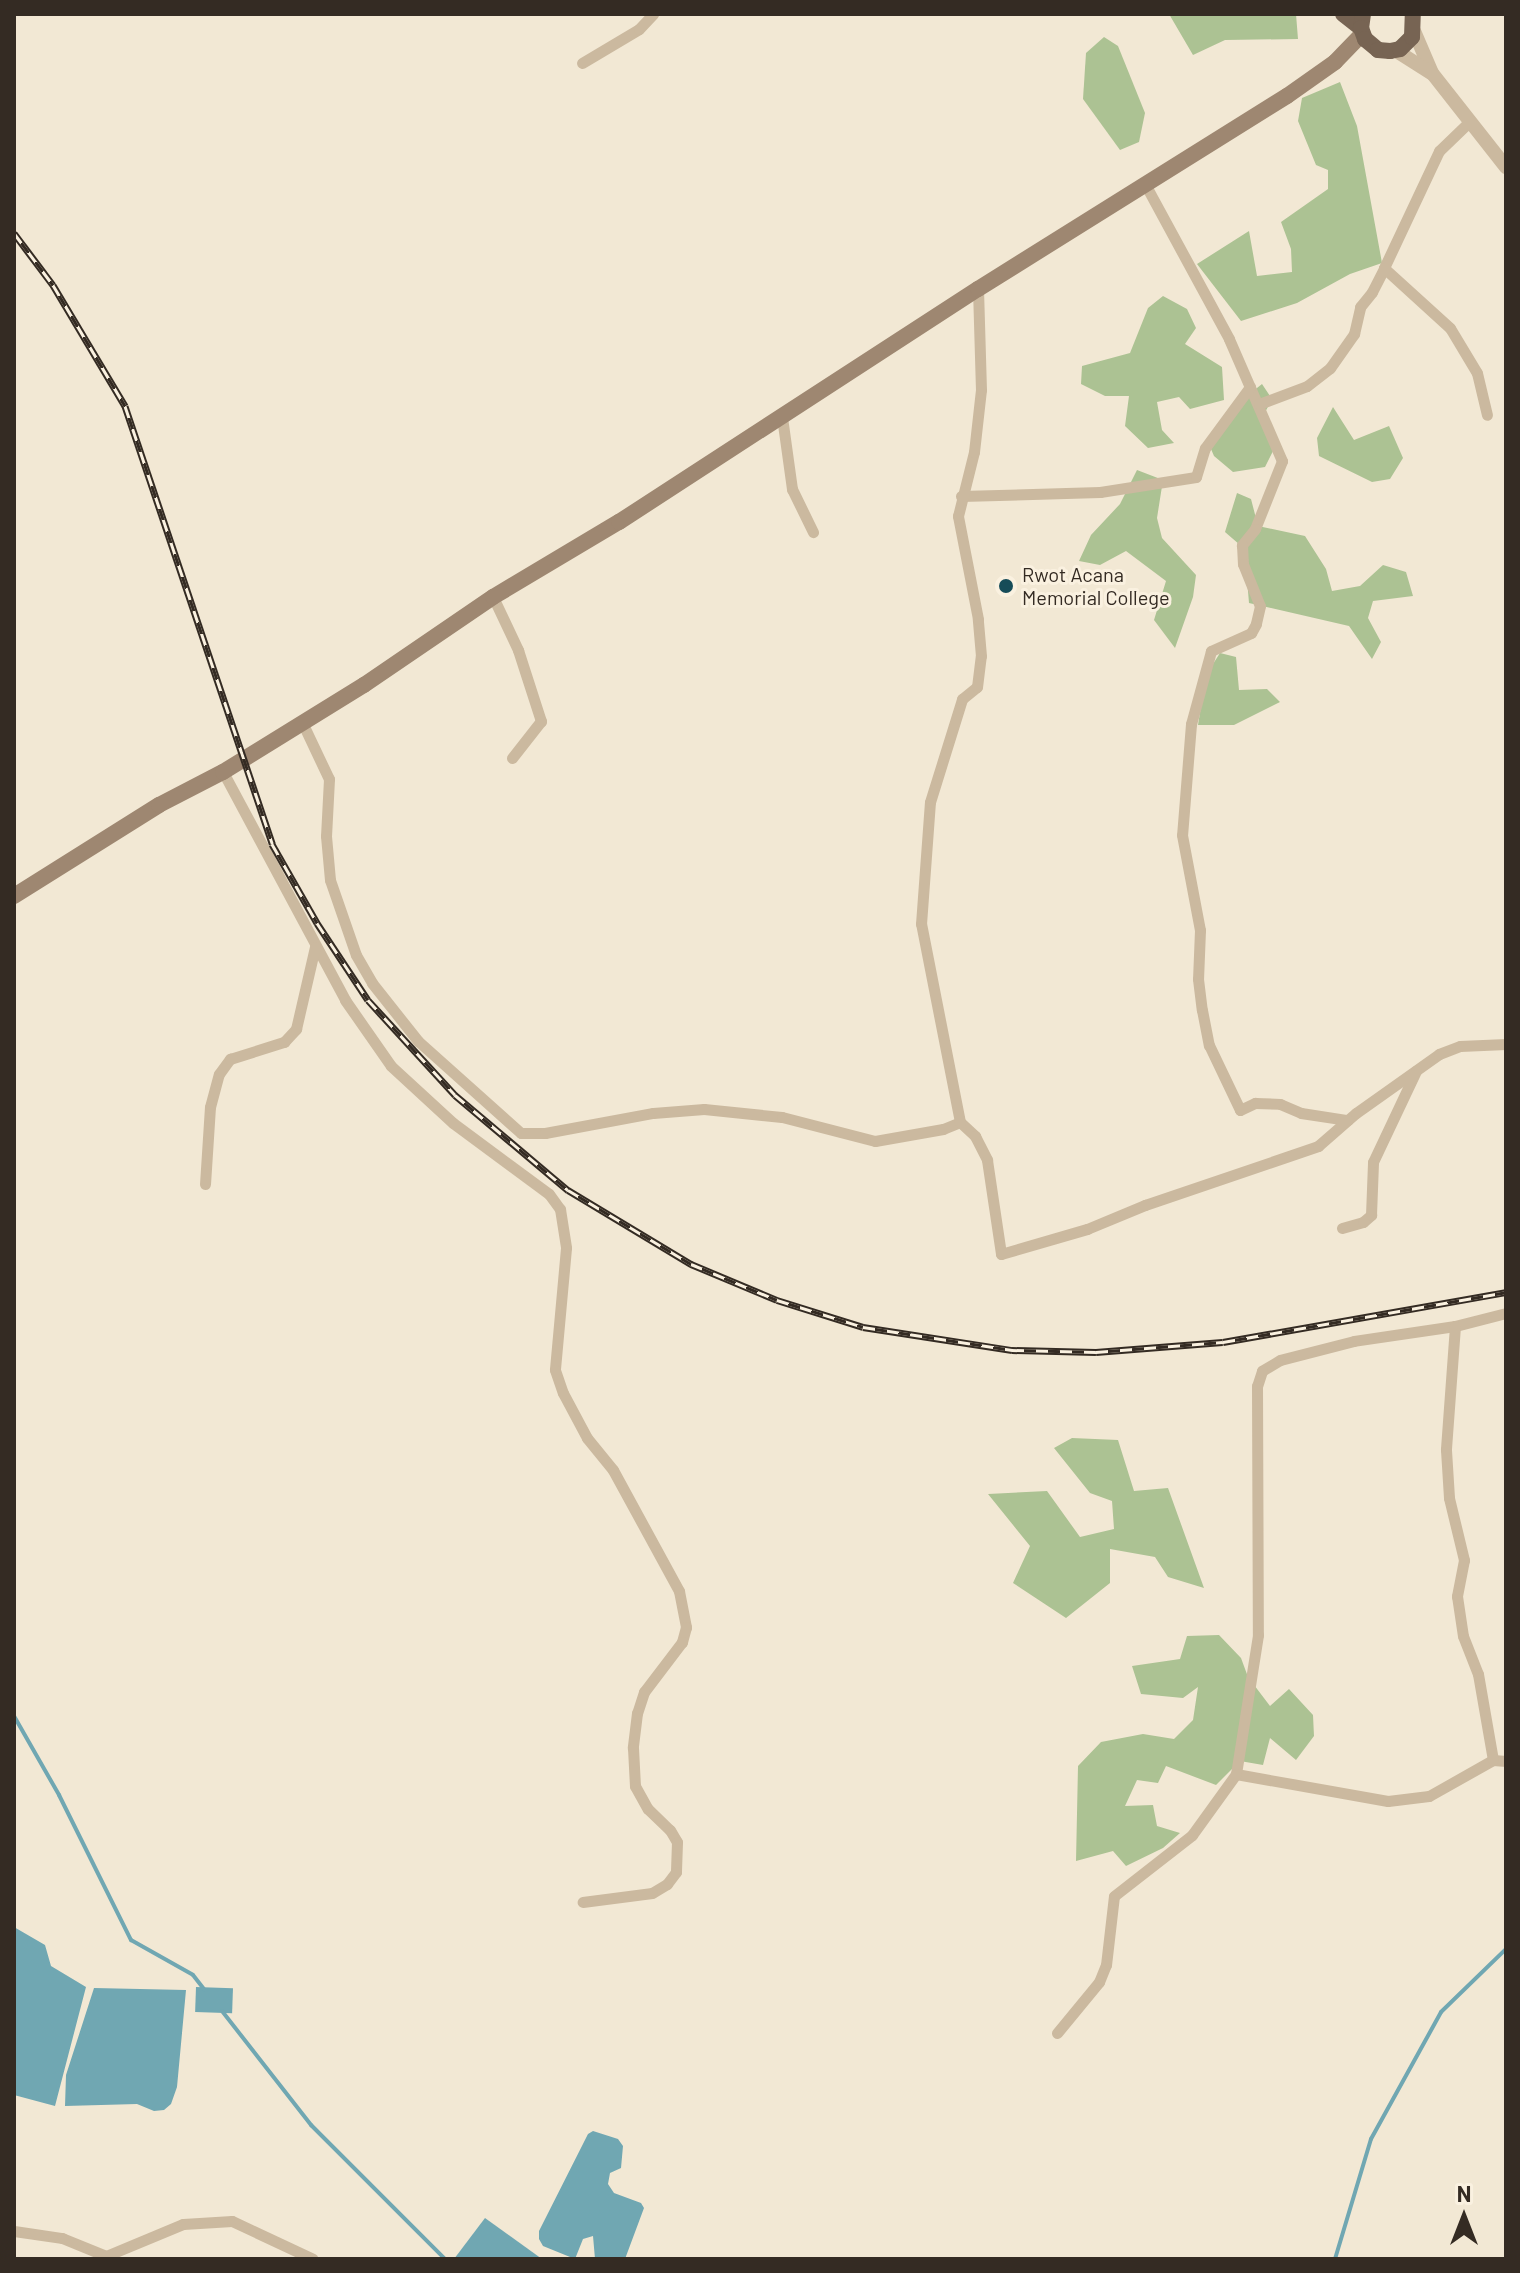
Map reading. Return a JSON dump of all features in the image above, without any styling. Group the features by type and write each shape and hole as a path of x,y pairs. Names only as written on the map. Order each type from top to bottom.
{"main road":[{"path":"1343,14 1362,25 1374,47"},
{"path":"14,896 159,805 223,772 364,685 493,597 619,522 1335,62 1374,47 1395,50 1409,41 1416,20"},
{"path":"1335,62 1362,25"}],"street":[{"path":"582,63 639,29 653,14"},
{"path":"1416,20 1432,73 1468,123 1506,167"},
{"path":"1395,50 1432,73"},
{"path":"1259,404 1307,386 1330,368 1354,334 1360,307 1372,292 1439,151 1468,123"},
{"path":"1145,184 1259,404 1282,461 1255,529 1242,545 1243,564 1258,598 1258,615 1251,633 1211,651 1191,724 1182,835 1195,894 1193,909 1200,930 1202,1010 1209,1045 1240,1110 1255,1103 1280,1104 1301,1113 1347,1120"},
{"path":"1384,268 1450,328 1477,373 1487,415"},
{"path":"978,289 981,390 974,452 961,496 960,535 978,619 981,656 977,687 962,699 930,802 921,924 960,1122 975,1136 987,1160 1001,1254 1087,1229 1145,1205 1318,1146 1347,1120 1448,1050 1506,1044"},
{"path":"961,496 1100,492 1196,477 1205,448 1250,387"},
{"path":"782,417 792,489 813,532"},
{"path":"493,597 518,650 541,721 512,758"},
{"path":"302,722 329,779 326,836 330,880 356,955 372,983 418,1041 521,1133 545,1133 653,1113 704,1109 782,1117 875,1141 943,1129 960,1122"},
{"path":"223,772 345,1000 391,1066 453,1123 549,1194 560,1209 566,1248 555,1370 563,1393 587,1438 613,1470 679,1591 686,1627 682,1642 644,1692 637,1713 633,1748 635,1786 648,1809 677,1842 676,1872 667,1884 652,1893 583,1902"},
{"path":"205,1184 210,1107 219,1074 230,1059 284,1042 296,1029 315,947"},
{"path":"1342,1228 1363,1222 1371,1215 1373,1162 1416,1070"},
{"path":"1057,2033 1099,1982 1106,1965 1114,1896 1192,1835 1236,1774 1258,1635 1257,1386 1262,1371 1280,1360 1354,1341 1455,1326 1506,1313"},
{"path":"1455,1326 1446,1450 1449,1498 1464,1560 1457,1596 1463,1636 1478,1674 1493,1760"},
{"path":"1236,1774 1388,1801 1410,1800 1454,1784 1493,1760 1506,1761"},
{"path":"14,2231 62,2238 106,2256 183,2224 232,2221 313,2259"}],"green space":[{"path":"1169,14 1296,14 1298,39 1225,40 1193,55"},
{"path":"1104,37 1118,46 1145,113 1139,142 1120,150 1083,99 1086,53"},
{"path":"1340,82 1357,126 1382,263 1350,274 1297,303 1241,321 1197,264 1249,231 1257,276 1292,272 1291,249 1281,222 1328,189 1328,170 1316,165 1298,121 1302,98"},
{"path":"1163,296 1187,309 1196,328 1185,344 1222,367 1224,400 1190,409 1179,397 1157,402 1162,430 1174,443 1148,448 1125,426 1129,396 1105,396 1081,384 1082,366 1130,353 1148,308"},
{"path":"1262,384 1272,399 1261,420 1273,451 1265,467 1233,472 1214,456 1208,442 1237,404"},
{"path":"1333,407 1354,440 1389,426 1403,458 1390,479 1372,482 1319,456 1317,438"},
{"path":"1137,470 1163,480 1157,518 1162,538 1196,575 1193,597 1175,648 1154,620 1166,581 1126,551 1100,565 1079,561 1091,535 1120,504"},
{"path":"1237,493 1251,499 1258,526 1305,536 1326,569 1332,591 1360,586 1383,565 1406,572 1413,596 1373,601 1368,618 1381,642 1372,659 1349,626 1249,603 1245,556 1240,545 1225,532"},
{"path":"1220,653 1236,657 1239,690 1267,689 1280,702 1234,725 1198,725 1206,675"},
{"path":"1072,1438 1118,1440 1134,1491 1168,1488 1204,1588 1168,1577 1155,1557 1110,1549 1110,1583 1066,1618 1013,1583 1030,1546 988,1494 1047,1491 1080,1537 1114,1529 1112,1501 1090,1493 1054,1448"},
{"path":"1219,1635 1241,1658 1248,1677 1270,1706 1289,1689 1313,1715 1314,1736 1296,1760 1270,1738 1263,1765 1240,1761 1216,1785 1166,1766 1158,1783 1137,1780 1125,1806 1153,1805 1157,1826 1180,1833 1163,1848 1126,1866 1113,1851 1076,1861 1078,1766 1101,1742 1143,1734 1174,1739 1193,1720 1198,1687 1183,1698 1141,1694 1132,1666 1180,1659 1187,1636"}],"water":[{"path":"14,1927 45,1945 51,1966 86,1987 55,2106 14,2095"},
{"path":"196,1987 233,1988 232,2013 195,2012"},
{"path":"94,1988 186,1990 177,2087 171,2104 164,2110 154,2111 137,2104 65,2106 66,2075"},
{"path":"593,2131 618,2139 623,2146 621,2168 610,2173 608,2184 614,2193 641,2203 644,2208 625,2259 595,2259 593,2236 583,2239 575,2259 543,2246 539,2239 539,2231 588,2134"},
{"path":"485,2218 542,2259 454,2259"}],"waterway":[{"path":"14,1716 59,1795 131,1940 193,1975 204,1989"},
{"path":"1335,2259 1371,2139 1441,2012 1506,1949"},
{"path":"222,2011 311,2125 445,2259"}],"railway":[{"path":"14,233 53,285 125,406 272,844 317,923 368,1000 455,1095 568,1190 691,1264 777,1300 863,1327 1012,1350 1096,1352 1223,1342 1506,1292"}],"place":[{"name":"Rwot Acana Memorial College","path":"1006,586"}]}
